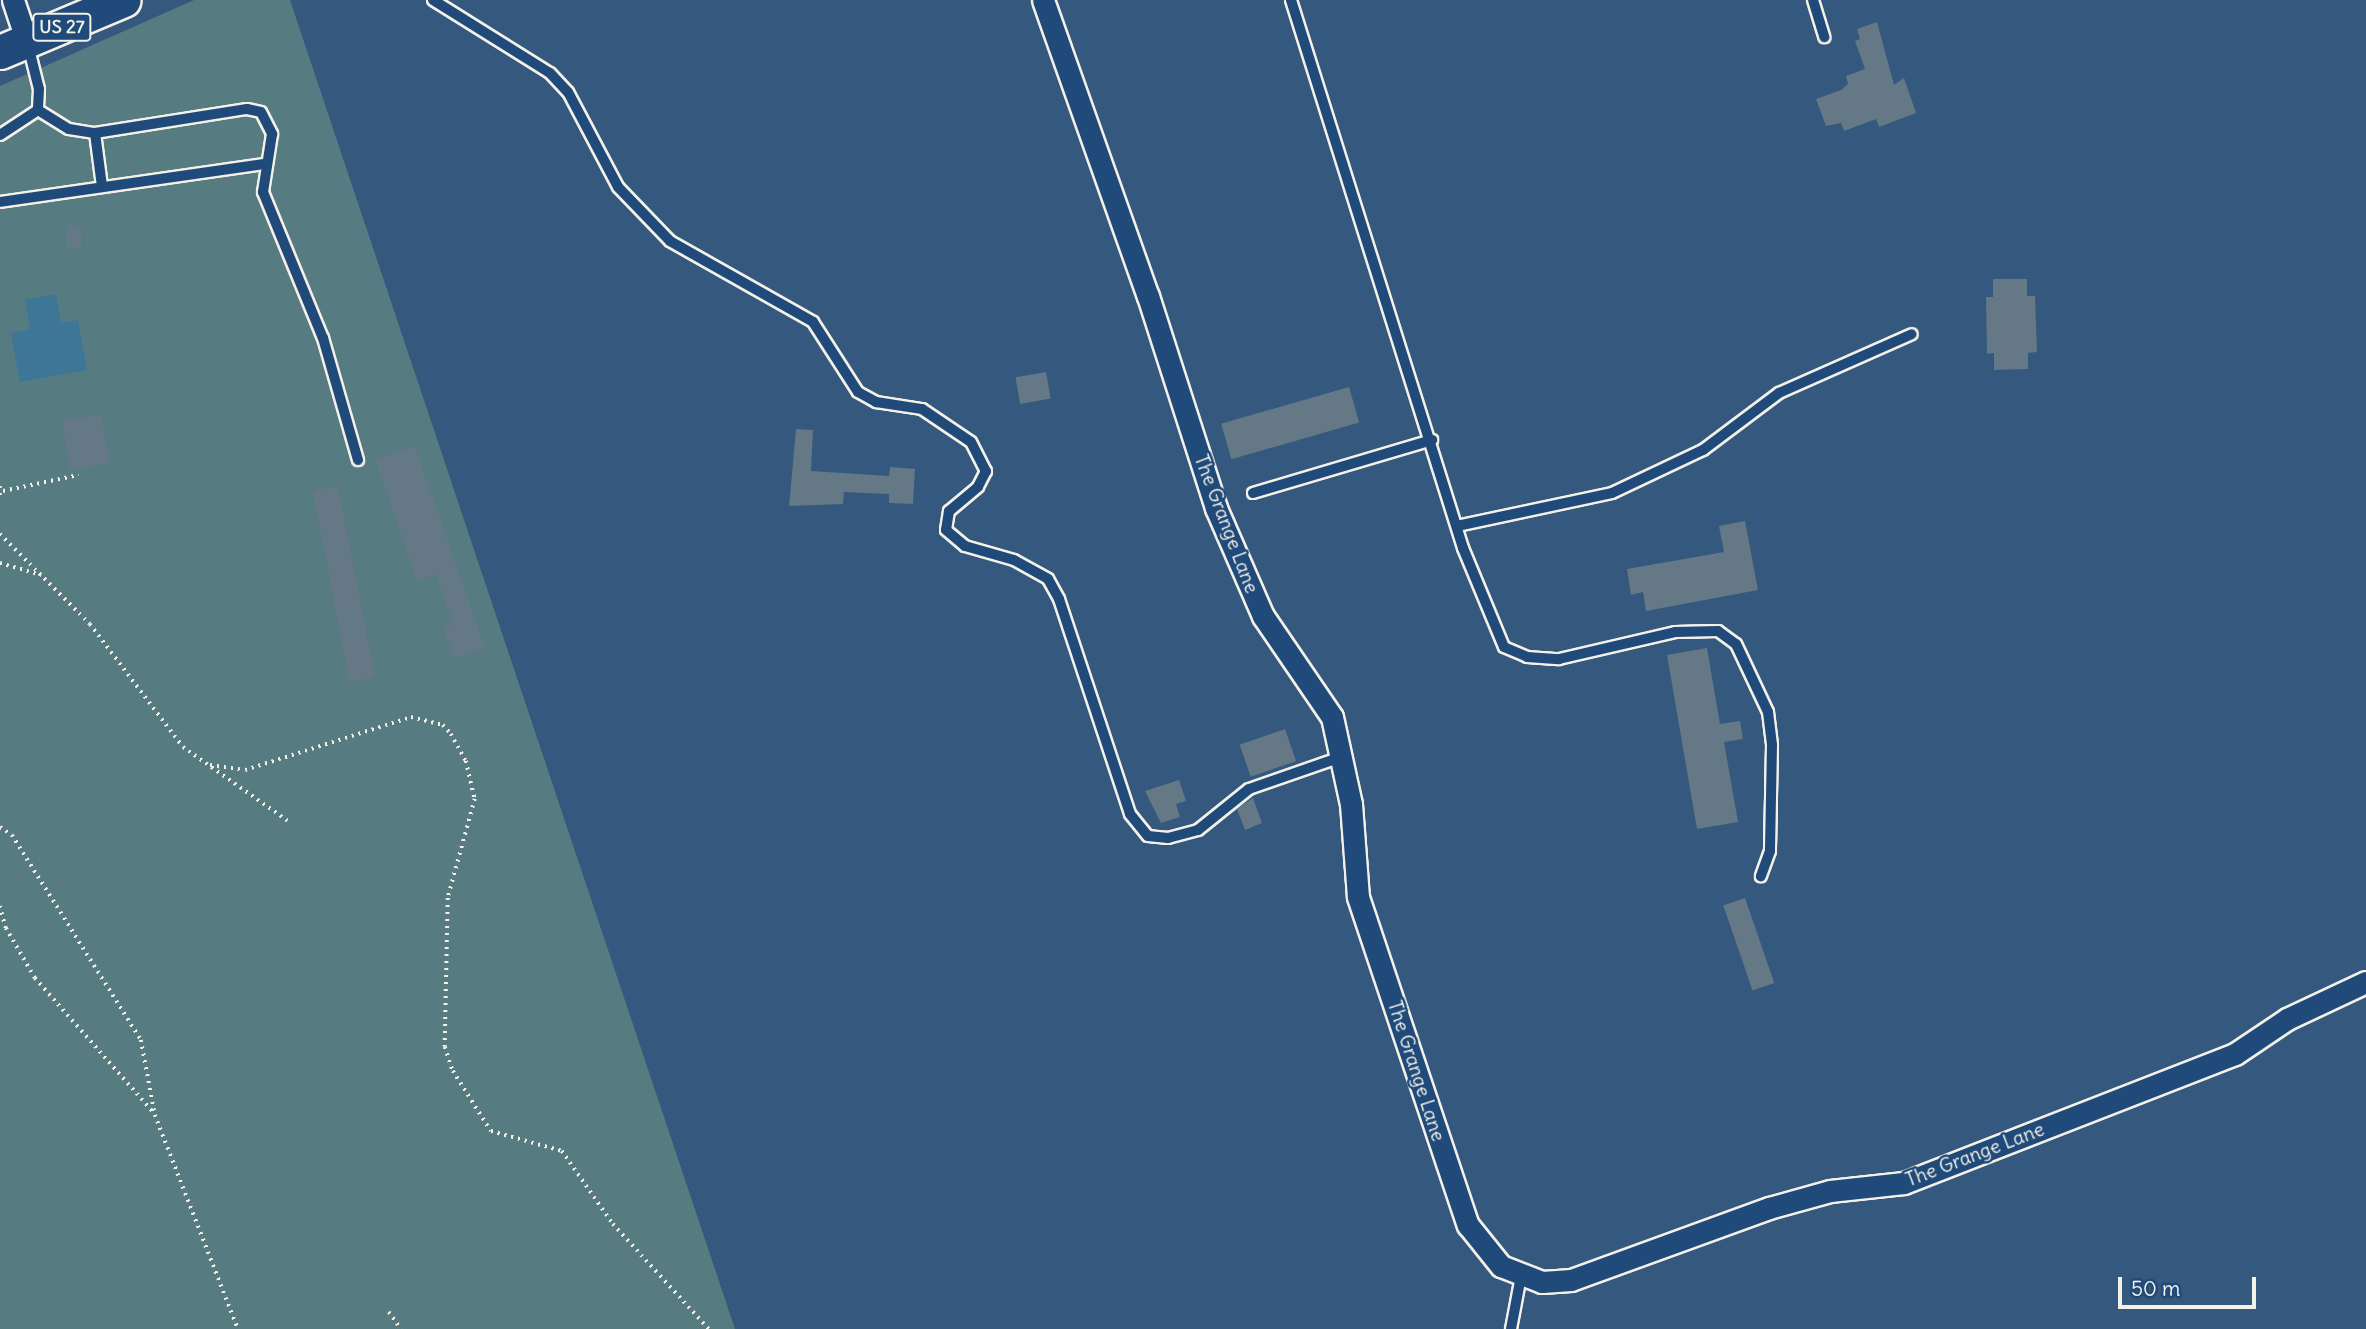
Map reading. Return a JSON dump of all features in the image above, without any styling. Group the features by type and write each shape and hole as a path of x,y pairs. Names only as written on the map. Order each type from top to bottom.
{"highway":[{"name":"US 27","path":"14,47 124,0"}],"street":[{"path":"13,0 14,47"},
{"name":"The Grange Lane","path":"1043,0 1148,296 1216,508 1263,616 1332,717 1351,804 1358,897 1468,1226 1486,1254 1521,1276 1542,1282 1602,1273 1769,1208 1830,1191 1917,1179 2235,1054 2287,1019 2366,982"}],"lane":[{"path":"433,0 550,73 568,92 618,187 670,241 813,322 858,392 876,402 922,409 971,442 985,471 978,487 949,510 946,530 965,546 1014,560 1048,579 1059,599 1130,814 1148,836 1168,838 1198,830 1249,789 1341,757"},
{"path":"1291,0 1457,526 1504,647 1527,657 1559,659 1675,632 1718,631 1736,644 1768,712 1772,745 1771,838 1761,876"},
{"path":"1813,0 1824,37"},
{"path":"14,47 39,89 38,110"},
{"path":"38,110 69,129 95,133 247,109 270,122 262,192 323,338 358,460"},
{"path":"0,135 38,110"},
{"path":"95,133 102,186"},
{"path":"0,202 264,164"},
{"path":"1457,526 1612,493 1703,450 1779,393 1912,334"},
{"path":"1253,493 1432,440"},
{"path":"1511,1329 1521,1276"}],"path":[{"path":"0,496 2,489 78,475"},
{"path":"0,534 46,577 90,624 183,747 288,821"},
{"path":"0,563 46,577"},
{"path":"210,765 245,770 411,717 443,725 466,761 475,799 448,898 445,1046 453,1071 491,1131 562,1151 614,1224 709,1329"},
{"path":"0,827 12,835 141,1040 155,1115 238,1329"},
{"path":"0,906 6,928 35,978 155,1115"},
{"path":"389,1312 401,1329"}],"green space":[{"path":"194,0 290,0 735,1329 0,1329 0,86"}],"water":[{"path":"56,294 61,323 78,320 87,370 20,382 11,333 30,329 25,300"}],"building":[{"path":"1877,22 1894,85 1904,78 1916,113 1879,127 1876,119 1844,131 1841,123 1826,126 1816,99 1841,90 1848,84 1846,76 1865,69 1855,41 1860,39 1857,29"},
{"path":"67,226 81,226 81,248 67,248"},
{"path":"1993,279 2027,279 2027,296 2035,296 2037,352 2028,353 2028,369 1994,370 1994,353 1987,354 1986,297 1993,297"},
{"path":"1046,372 1051,399 1020,404 1015,377"},
{"path":"1349,387 1359,423 1231,459 1221,424"},
{"path":"101,414 110,463 70,470 62,421"},
{"path":"796,429 813,430 811,471 889,476 890,467 915,469 913,504 889,503 889,494 844,492 843,504 789,506"},
{"path":"415,446 485,648 454,659 443,627 453,624 436,574 417,581 375,459"},
{"path":"338,486 375,677 350,682 312,491"},
{"path":"1745,521 1758,590 1646,611 1643,592 1631,595 1627,569 1724,552 1719,526"},
{"path":"1707,648 1720,724 1740,721 1743,739 1724,742 1738,822 1697,829 1667,655"},
{"path":"1285,729 1296,761 1251,777 1240,745"},
{"path":"1179,780 1186,801 1176,804 1180,817 1161,823 1145,791"},
{"path":"1253,798 1262,823 1245,830 1237,809"},
{"path":"1745,898 1774,983 1753,991 1723,905"}]}
